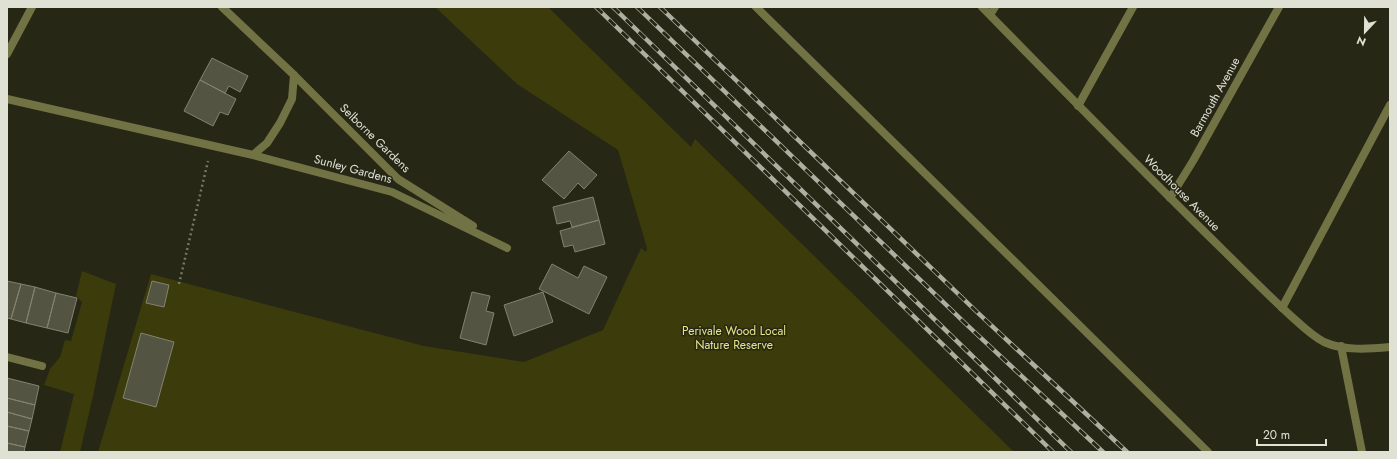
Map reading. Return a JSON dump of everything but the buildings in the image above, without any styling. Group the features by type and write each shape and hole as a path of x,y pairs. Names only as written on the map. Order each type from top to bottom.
{"street":[{"path":"7,54 32,7"},
{"name":"Selborne Gardens","path":"222,7 294,75 398,179 507,248"},
{"path":"756,7 1208,452"},
{"name":"Woodhouse Avenue","path":"982,7 1170,198 1305,329 1324,342 1341,346 1368,349 1390,347"},
{"path":"990,15 995,7"},
{"path":"1078,106 1133,7"},
{"name":"Barmouth Avenue","path":"1170,198 1193,161 1279,7"},
{"path":"253,155 267,143 280,123 292,99 294,75"},
{"name":"Sunley Gardens","path":"7,99 212,147 253,155 392,192 507,248"},
{"path":"1282,308 1390,105"},
{"path":"1341,346 1362,452"},
{"path":"7,357 42,366"}],"path":[{"path":"179,284 212,147"}],"green space":[{"name":"Perivale Wood Local Nature Reserve","path":"435,7 548,7 691,147 695,139 1014,452 98,452 151,274 424,346 524,362 603,330 641,248 646,252 647,248 618,150 517,84"},
{"path":"82,271 116,284 80,452 60,452 74,394 44,385 50,369 60,357 65,340 71,341 82,302 76,296"}],"railway":[{"path":"596,7 1053,452"},
{"path":"613,7 1071,452"},
{"path":"637,7 967,325 1103,452"},
{"path":"660,7 978,313 1127,452"}]}
